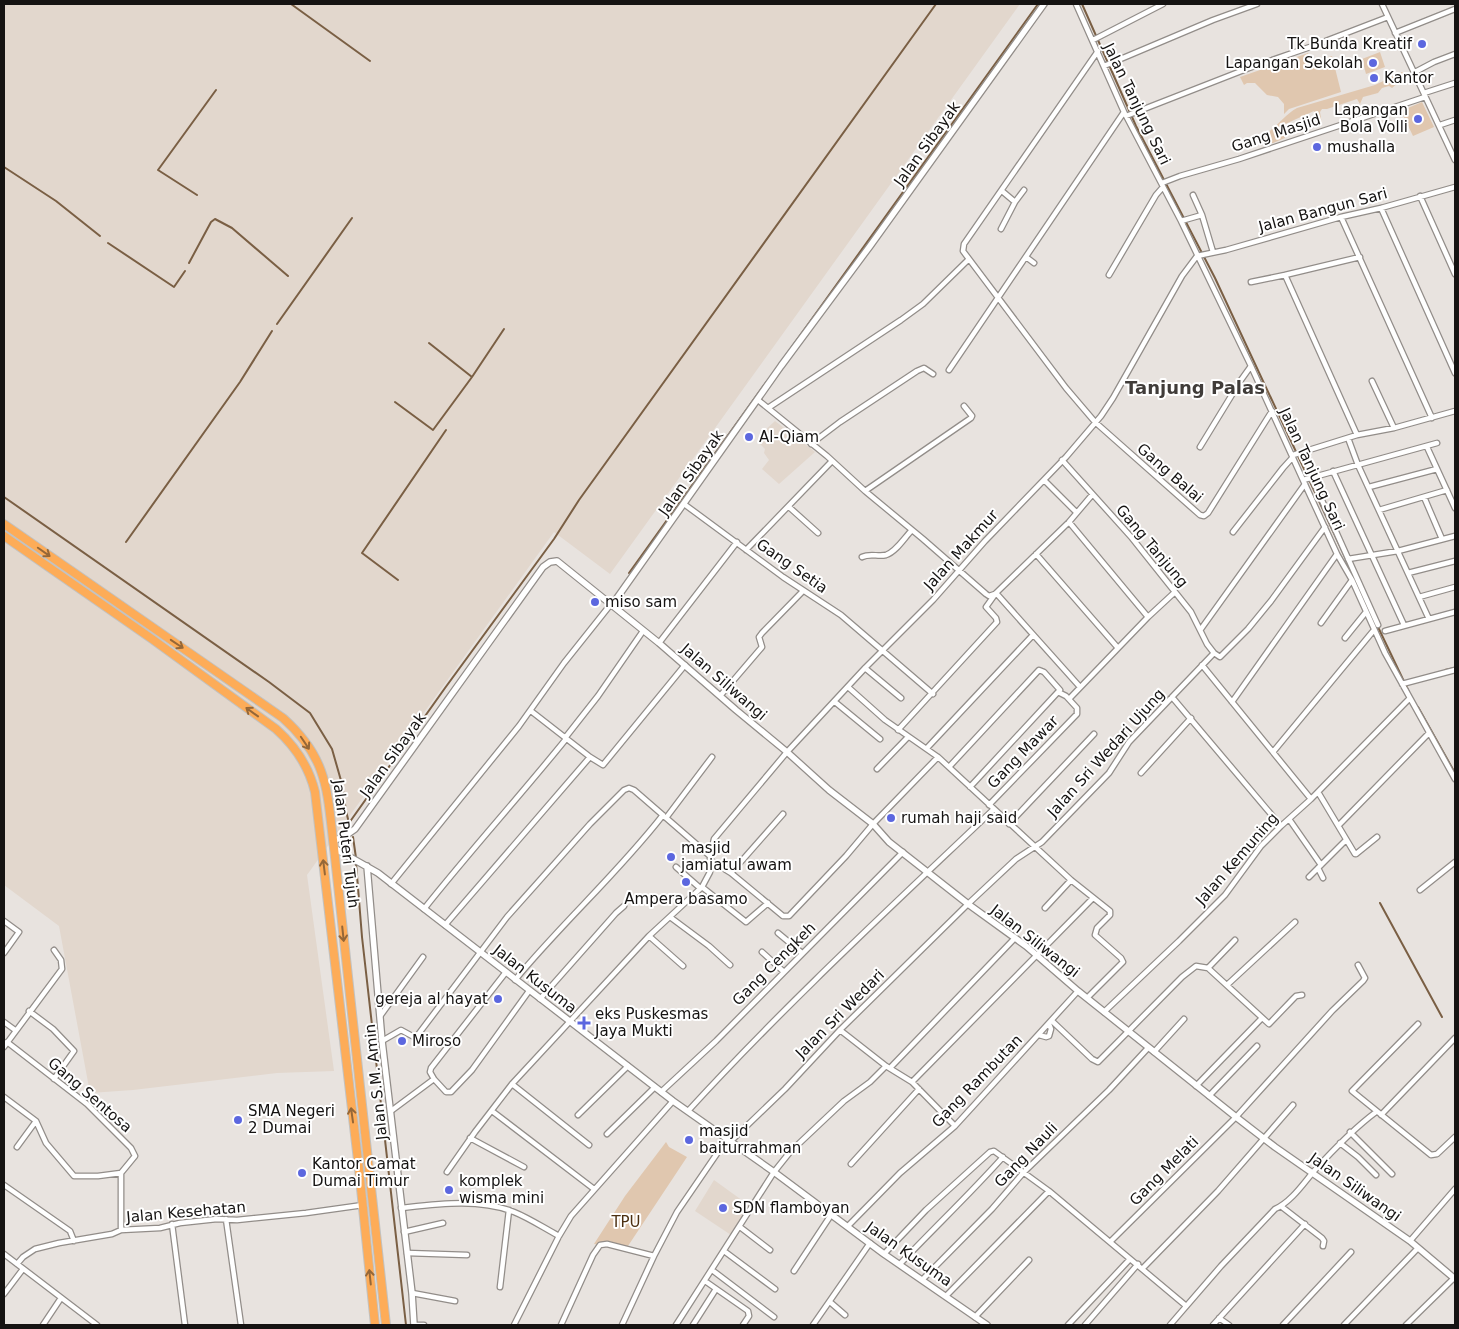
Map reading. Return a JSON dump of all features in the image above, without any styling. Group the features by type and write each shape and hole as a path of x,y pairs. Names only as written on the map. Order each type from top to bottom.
{"highway":[{"name":"Jalan Puteri Tujuh","path":"4,524 283,718 305,741 322,770 328,794 334,844 386,1325"},
{"name":"Jalan Puteri Tujuh","path":"4,536 152,639 276,729 295,750 309,772 315,792 375,1325"},
{"path":"152,639 158,631"}],"street":[{"name":"Jalan Sibayak","path":"334,844 355,829 545,565 552,561 557,562 611,604 1044,4"},
{"name":"Jalan Tanjung Sari","path":"1076,4 1094,39 1127,114 1163,185 1184,220 1293,456 1307,479 1325,527 1338,554 1345,560 1352,580 1369,613 1374,630 1455,779"},
{"path":"1094,39 1162,4"},
{"path":"1105,65 1213,20 1257,4"},
{"path":"1382,4 1455,160"},
{"path":"1395,33 1455,9"},
{"path":"949,370 1127,114 1388,17"},
{"path":"1095,422 1066,388 999,298 968,260 963,247 1098,51"},
{"path":"1415,72 1455,54"},
{"name":"Gang Masjid","path":"1163,185 1180,176 1239,159 1455,83"},
{"path":"1440,125 1455,120"},
{"path":"1108,275 1163,185"},
{"name":"Jalan Bangun Sari","path":"1200,254 1341,216 1381,208 1455,187"},
{"path":"1001,229 1015,202 1024,190"},
{"path":"1002,191 1015,202"},
{"path":"1193,195 1202,215 1213,252"},
{"path":"1420,196 1455,274"},
{"path":"1381,208 1455,373"},
{"path":"1184,220 1202,215"},
{"path":"1341,216 1432,418"},
{"name":"Jalan Makmur","path":"710,858 714,839 787,752 865,668 933,600 1044,480 1107,408 1182,276 1200,254"},
{"path":"1026,257 1034,263"},
{"path":"1251,282 1360,257"},
{"path":"768,408 923,304 968,260"},
{"path":"1285,275 1357,435"},
{"path":"1200,447 1251,366"},
{"path":"811,444 840,422 917,371 924,368 933,374"},
{"path":"1372,382 1394,428"},
{"path":"758,400 989,596 996,593"},
{"path":"865,491 971,418 972,416 964,406"},
{"name":"Gang Balai","path":"1095,422 1167,487 1200,515 1204,516 1208,514 1272,411"},
{"path":"1233,532 1293,456 1357,435 1394,428 1455,411"},
{"path":"1348,438 1358,465 1429,619"},
{"path":"1201,629 1307,479 1438,443"},
{"path":"1427,447 1455,508"},
{"name":"Gang Tanjung","path":"1062,460 1132,538 1191,612 1214,654"},
{"path":"746,550 832,461"},
{"path":"1369,488 1437,469"},
{"path":"1333,471 1404,625"},
{"path":"1307,479 1369,613 1378,626"},
{"path":"1044,480 1076,512"},
{"path":"1379,510 1447,490"},
{"path":"898,730 933,694 996,622 996,618 986,607 996,593 1069,522 1092,494"},
{"path":"1424,497 1442,540"},
{"name":"Gang Setia","path":"684,504 803,591 841,615 933,694"},
{"path":"789,507 818,533"},
{"path":"1069,522 1148,618"},
{"path":"1214,654 1220,657 1248,629 1325,527"},
{"path":"862,557 870,554 884,555 889,553 912,530"},
{"path":"1345,560 1398,551 1455,536"},
{"path":"660,643 737,542"},
{"path":"1036,554 1118,648"},
{"path":"1232,702 1338,554"},
{"path":"1408,573 1455,561"},
{"path":"1321,623 1352,580"},
{"path":"1419,597 1455,587"},
{"path":"720,696 762,647 759,637 762,632 803,591"},
{"path":"1058,692 1069,699 1175,592"},
{"path":"996,593 1080,687"},
{"path":"391,884 531,711 564,663 611,604"},
{"name":"Jalan Siliwangi","path":"611,604 660,643 829,790 872,824 890,842 1037,956 1129,1033 1262,1138 1410,1241 1454,1278"},
{"path":"1385,631 1455,612"},
{"path":"1345,638 1369,613"},
{"path":"1273,752 1374,630"},
{"path":"424,909 459,864 514,804 566,738 643,631"},
{"path":"927,748 1033,636"},
{"name":"Jalan Sri Wedari Ujung","path":"968,904 1016,860 1042,842 1109,773 1130,742 1214,654"},
{"path":"531,711 601,765 604,764 685,665"},
{"path":"1202,666 1311,799"},
{"path":"865,668 900,698"},
{"path":"948,767 1039,670 1044,672 1060,690 970,788"},
{"path":"1404,684 1455,670"},
{"path":"848,687 885,720 938,757 1071,880 1111,912 1097,928 1095,935 1123,962 1087,998"},
{"path":"1172,697 1281,826"},
{"name":"Gang Mawar","path":"990,805 1075,716 1078,709 1069,699"},
{"name":"Jalan Kemuning","path":"1104,1012 1225,895 1262,846 1410,699"},
{"path":"835,702 880,739"},
{"path":"1142,773 1191,718"},
{"path":"1339,825 1429,733"},
{"path":"1009,824 1094,734"},
{"path":"877,769 908,737"},
{"path":"445,924 590,757"},
{"path":"515,980 544,945 664,817 712,757"},
{"path":"382,1040 401,1030 414,1037 417,1036 507,917 612,800 627,788 634,790 710,858 783,916 787,917 846,856 872,824 938,757"},
{"path":"1318,792 1356,854 1377,837"},
{"path":"688,1111 784,1011 994,809"},
{"path":"731,873 783,814"},
{"path":"1289,819 1320,866 1323,878"},
{"path":"1310,877 1346,840"},
{"name":"Jalan Kusuma","path":"334,844 445,924 529,992 672,1101 774,1172 884,1254 987,1325"},
{"name":"Gang Cengkeh","path":"661,1092 716,1041 903,852"},
{"path":"335,858 352,858"},
{"path":"447,1172 470,1138 512,1084 649,936 701,887 710,872 710,858"},
{"path":"1420,890 1455,862"},
{"name":"Jalan S.M. Amin","path":"367,866 382,1040 412,1293 414,1325"},
{"path":"676,867 746,922 750,921 768,903"},
{"path":"1045,908 1071,880"},
{"path":"912,1082 1093,898"},
{"name":"Jalan Sri Wedari","path":"622,1325 677,1212 728,1140 784,1089 840,1030 968,904"},
{"path":"540,999 624,906"},
{"path":"670,917 709,946 730,965"},
{"path":"4,921 19,932 4,954"},
{"path":"1228,985 1295,922"},
{"path":"778,932 802,954"},
{"path":"649,936 683,966"},
{"path":"676,1325 774,1172 790,1152 844,1100 888,1067 1014,939"},
{"path":"1208,968 1235,940"},
{"path":"4,1047 62,969 61,960 54,950"},
{"path":"762,952 784,972"},
{"path":"381,1015 423,958"},
{"name":"Gang Melati","path":"1110,1242 1236,1117 1332,1011 1363,981 1365,978 1358,965"},
{"path":"1050,1022 1092,1059 1098,1062 1129,1033 1189,970 1196,966 1208,968 1271,1024 1293,998 1302,995"},
{"path":"506,972 431,1068 430,1072 434,1079 448,1093 458,1086 472,1070 529,992"},
{"name":"Gang Rambutan","path":"848,1226 900,1173 954,1126 1078,991"},
{"path":"29,1011 53,1029 74,1051 54,1078"},
{"path":"1196,1086 1262,1018"},
{"path":"1154,1052 1184,1020"},
{"path":"4,1022 15,1030"},
{"path":"1418,1024 1352,1091 1431,1155 1437,1154 1455,1137"},
{"path":"840,1030 888,1067 912,1082 954,1126"},
{"path":"1170,1325 1221,1266 1276,1209 1282,1206 1350,1132 1379,1113 1455,1038"},
{"name":"Gang Sentosa","path":"7,1042 87,1104 131,1148 135,1156 121,1173"},
{"path":"1209,1096 1257,1046"},
{"name":"Gang Nauli","path":"922,1280 1024,1172 1109,1090 1148,1048"},
{"path":"578,1115 628,1066"},
{"path":"390,1111 434,1079"},
{"path":"512,1084 589,1146"},
{"path":"608,1134 655,1087"},
{"path":"851,1164 919,1089"},
{"path":"4,1096 36,1121 46,1143 74,1176 98,1176 121,1173 121,1230"},
{"path":"514,1325 571,1216 672,1101"},
{"path":"1142,1268 1218,1191 1262,1138 1293,1105"},
{"path":"492,1111 594,1189"},
{"path":"17,1147 36,1121"},
{"path":"1350,1132 1392,1174"},
{"path":"470,1138 524,1167"},
{"path":"1340,1143 1376,1175"},
{"path":"884,1254 926,1210 987,1154 994,1151 1049,1191 1186,1305"},
{"path":"900,1264 1003,1157"},
{"path":"4,1184 70,1231 74,1241"},
{"path":"1410,1241 1455,1188"},
{"path":"946,1296 1049,1191"},
{"path":"401,1208 445,1204 479,1204 509,1210 559,1236"},
{"name":"Jalan Kesehatan","path":"18,1264 23,1257 35,1249 112,1234 121,1230 160,1228 172,1224 211,1219 237,1220 306,1213 363,1205"},
{"path":"1282,1206 1322,1238 1324,1241 1323,1246"},
{"path":"500,1287 509,1210"},
{"path":"794,1271 831,1215"},
{"path":"226,1219 240,1325"},
{"path":"404,1232 444,1223"},
{"path":"172,1224 185,1325"},
{"path":"1213,1325 1305,1224"},
{"path":"740,1227 770,1250"},
{"path":"813,1325 870,1243"},
{"path":"562,1325 593,1255 600,1245 619,1247 654,1256"},
{"path":"1344,1325 1418,1248"},
{"path":"724,1252 776,1289"},
{"path":"1283,1325 1351,1252"},
{"path":"407,1253 467,1254"},
{"path":"4,1254 97,1325"},
{"path":"1068,1325 1130,1259"},
{"path":"975,1317 1029,1260"},
{"path":"1085,1325 1138,1264"},
{"path":"4,1294 24,1269"},
{"path":"712,1270 774,1317"},
{"path":"1406,1325 1454,1278"},
{"path":"705,1281 748,1311 749,1316 743,1325"},
{"path":"693,1325 716,1289"},
{"path":"412,1293 455,1301"},
{"path":"43,1325 61,1298"},
{"path":"830,1302 845,1314"},
{"path":"1219,1318 1229,1325"},
{"path":"414,1325 424,1325"}],"shaded area":[{"path":"4,4 1020,4 610,574 554,532 307,875 334,1071 277,1073 133,1090 90,1093 59,926 4,885"},
{"path":"775,421 815,452 779,484 762,469 769,460 764,453 765,449 760,444 766,436 763,432"},
{"name":"SDN flamboyan","path":"714,1180 750,1206 731,1235 695,1211"}],"green space":[{"name":"Lapangan Sekolah","path":"1380,52 1385,67 1366,74 1362,59"},
{"path":"1308,53 1311,63 1332,56 1341,92 1289,109 1284,114 1284,104 1278,97 1267,95 1255,83 1244,85 1240,77"},
{"path":"1405,72 1405,77 1392,88 1389,86 1382,88 1378,93 1363,97 1360,104 1357,99 1322,109 1320,112 1322,125 1319,125 1314,111 1283,125 1285,138 1273,143 1266,143 1263,139 1263,135 1297,108 1375,85"},
{"name":"Lapangan Bola Volli","path":"1422,102 1434,127 1413,136 1401,111"},
{"name":"TPU","path":"666,1142 669,1147 687,1157 626,1249 594,1244 625,1196"}],"waterway":[{"path":"291,4 370,61"},
{"path":"349,823 936,4"},
{"path":"786,355 1038,4"},
{"path":"1082,4 1136,126 1215,278 1346,559"},
{"path":"197,195 158,170 216,90"},
{"path":"4,167 56,201 100,236"},
{"path":"277,324 352,218"},
{"path":"189,263 211,222 215,219 232,228 288,276"},
{"path":"108,243 174,287 185,271"},
{"path":"429,343 472,377 504,329"},
{"path":"126,542 240,382 272,331"},
{"path":"395,402 433,430 472,377"},
{"path":"629,573 767,381"},
{"path":"398,580 362,553 446,430"},
{"path":"4,497 269,682 310,713 332,749 342,784 350,827"},
{"path":"1378,627 1409,692"},
{"path":"1445,670 1455,668"},
{"path":"1418,707 1455,773"},
{"path":"353,837 356,858"},
{"path":"356,863 362,937 406,1325"},
{"path":"1380,903 1442,1017"}],"place":[{"name":"Tk Bunda Kreatif","path":"1422,44"},
{"name":"Lapangan Sekolah","path":"1373,63"},
{"name":"Kantor","path":"1374,78"},
{"name":"Lapangan Bola Volli","path":"1418,119"},
{"name":"mushalla","path":"1317,147"},
{"name":"Al-Qiam","path":"749,437"},
{"name":"miso sam","path":"595,602"},
{"name":"rumah haji said","path":"891,818"},
{"name":"masjid jamiatul awam","path":"671,857"},
{"name":"Ampera basamo","path":"686,882"},
{"name":"gereja al hayat","path":"498,999"},
{"name":"eks Puskesmas Jaya Mukti","path":"584,1023"},
{"name":"Miroso","path":"402,1041"},
{"name":"SMA Negeri 2 Dumai","path":"238,1120"},
{"name":"masjid baiturrahman","path":"689,1140"},
{"name":"Kantor Camat Dumai Timur","path":"302,1173"},
{"name":"komplek wisma mini","path":"449,1190"},
{"name":"SDN flamboyan","path":"723,1208"}],"district":[{"name":"Tanjung Palas","path":"1195,387"}]}
